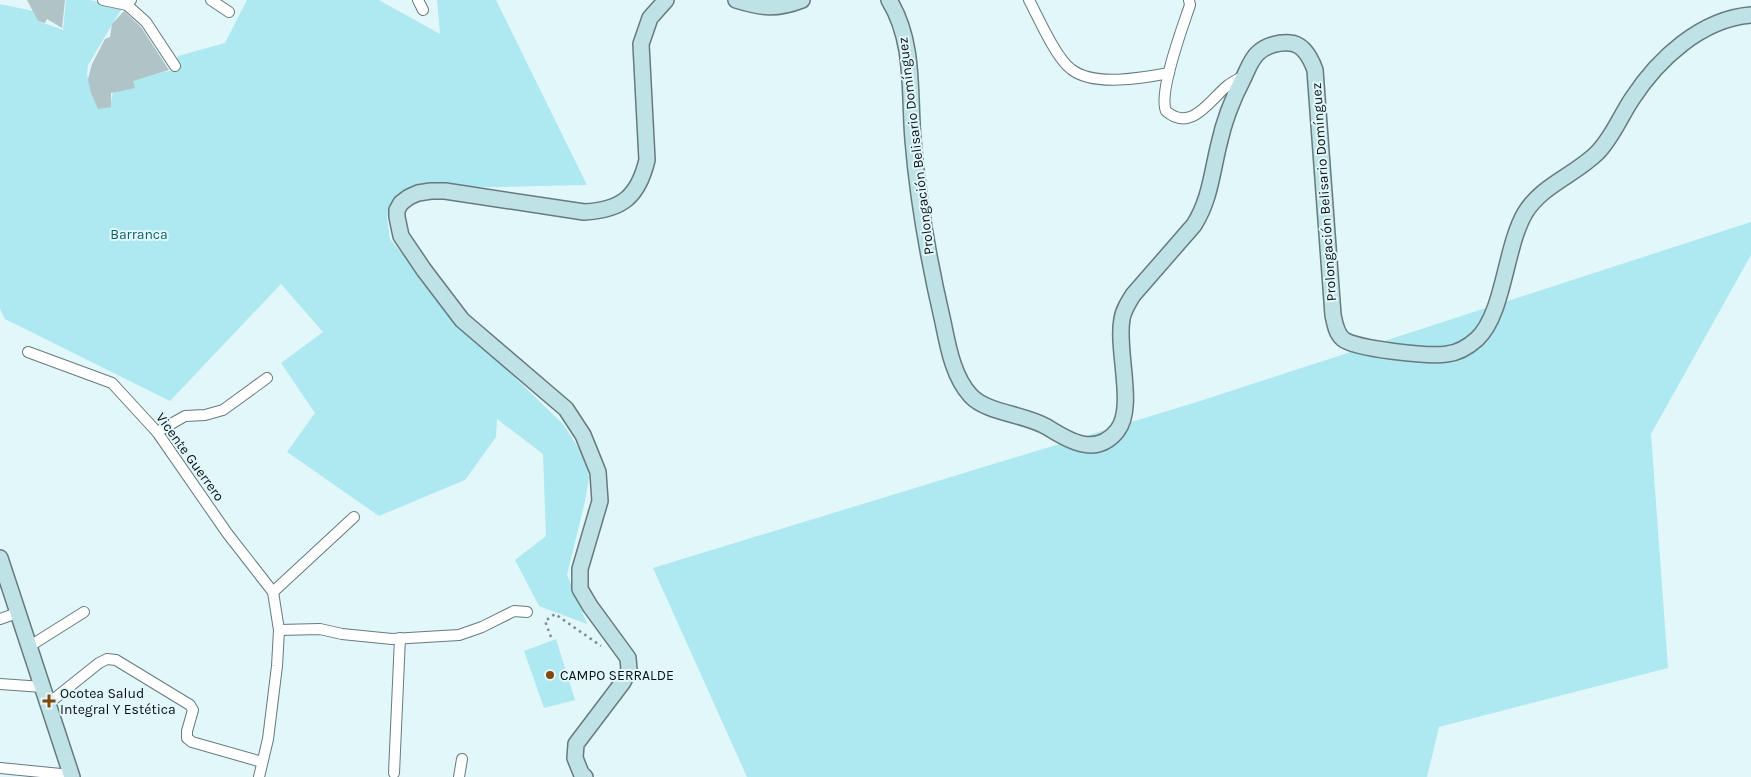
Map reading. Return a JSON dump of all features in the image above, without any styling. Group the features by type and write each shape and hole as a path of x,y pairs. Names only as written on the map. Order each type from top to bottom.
{"main road":[{"path":"586,777 581,773 574,758 576,744 623,682 629,670 628,658 580,589 580,569 600,501 598,472 583,435 566,409 462,320 424,270 402,236 397,210 401,203 409,197 431,191 445,191 584,212 601,211 616,206 628,198 636,190 642,178 647,160 642,44 650,18 666,0"},
{"path":"736,0 768,8 790,5 802,0"},
{"name":"Prolongación Belisario Domínguez","path":"889,0 899,19 907,45 913,139 921,212 931,269 949,348 962,385 978,402 1037,422 1062,437 1084,445 1102,442 1110,438 1122,424 1126,403 1120,333 1125,309 1132,296 1201,214 1206,202 1218,146 1230,105 1257,53 1274,44 1294,43 1306,52 1311,60 1316,80 1333,315 1338,333 1343,339 1359,346 1434,356 1450,354 1464,349 1477,339 1486,328 1493,313 1518,228 1525,213 1544,192 1597,153 1632,99 1658,65 1685,42 1707,28 1727,19 1751,15"},
{"path":"0,558 72,776"}],"street":[{"path":"103,0 129,2 146,22 175,66"},
{"path":"212,0 229,12"},
{"path":"418,0 423,10"},
{"path":"1029,0 1063,60 1070,69 1079,74 1099,78 1141,79 1169,73"},
{"path":"1189,0 1190,5 1169,73 1164,107 1168,113 1182,118 1190,117 1203,110 1228,85 1245,75"},
{"name":"Vicente Guerrero","path":"28,352 112,383 158,432 227,533 273,592 279,630 277,666 269,730 259,777"},
{"path":"158,432 185,416 205,415 224,410 267,378"},
{"path":"273,592 354,517"},
{"path":"279,630 320,629 342,634 400,638 459,635 482,627 514,610 527,612"},
{"path":"30,646 84,612"},
{"path":"0,619 17,614"},
{"path":"394,773 400,638"},
{"path":"49,703 99,663 107,659 116,660 190,705 193,710 188,738 192,742 262,762"},
{"path":"0,684 43,687"},
{"path":"459,777 462,759"},
{"path":"0,768 72,776"}],"path":[{"path":"551,637 545,621 555,614 593,639 608,652"}],"green space":[{"name":"Barranca","path":"66,0 90,0 122,8 88,65 87,75 97,105 111,102 114,86 135,78 173,70 178,56 225,43 247,0 379,0 440,34 437,0 496,0 587,185 409,189 395,196 387,217 390,239 449,312 563,424 586,460 589,478 567,575 587,624 539,606 515,560 546,536 543,454 497,419 496,437 465,480 379,516 287,452 315,413 281,363 323,332 281,284 170,401 5,319 0,309 0,4 33,11 38,21 63,30"},
{"path":"1751,222 1751,255 1651,434 1668,668 1439,727 1427,777 747,777 653,568 1200,401"},
{"name":"CAMPO SERRALDE","path":"556,639 575,700 544,708 524,651"}],"building":[{"path":"27,0 65,0 62,28 47,19 45,23 38,21"},
{"path":"124,11 141,27 169,70 133,81 135,88 111,93 111,107 98,109 91,93 88,79 92,64 105,39 110,37 112,24"}],"place":[{"name":"CAMPO SERRALDE","path":"550,675"},
{"name":"Ocotea Salud Integral Y Estética","path":"49,701"}]}
